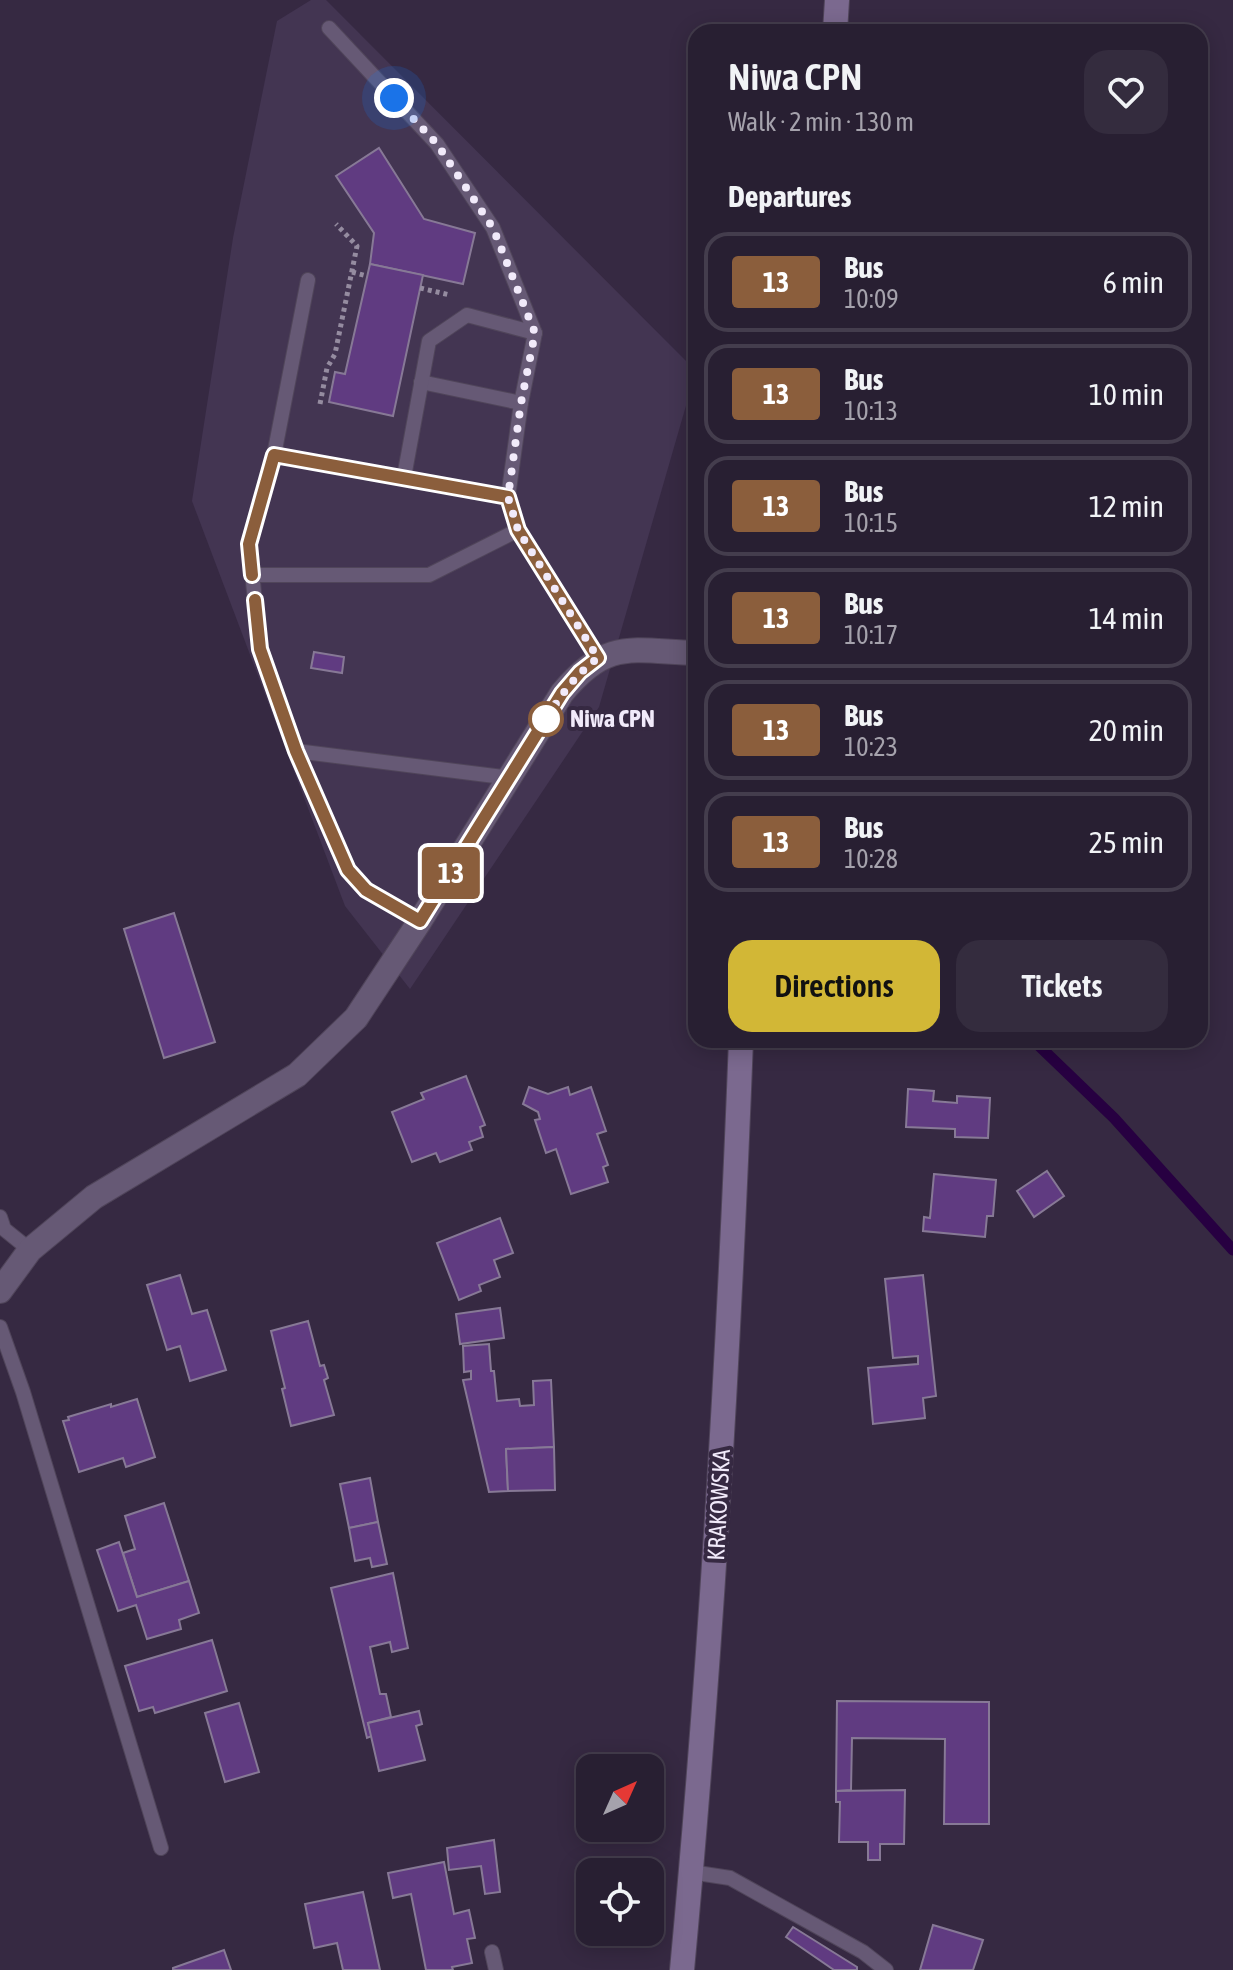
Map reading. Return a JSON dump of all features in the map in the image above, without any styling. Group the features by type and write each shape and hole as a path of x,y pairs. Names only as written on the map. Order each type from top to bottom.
{"main road":[{"path":"836,24 837,0"},
{"name":"KRAKOWSKA","path":"682,1970 713,1596 729,1328 741,1048"}],"street":[{"path":"0,1291 30,1250 94,1197 297,1075 356,1018 511,778 562,693 580,672 598,658 624,650 688,653"}],"lane":[{"path":"329,28 437,144 493,228 535,333 521,403 508,497 518,530 598,658"},
{"path":"308,280 274,455 249,544 260,649 296,751 348,870 366,890 420,921"},
{"path":"404,477 429,341 467,315 535,333"},
{"path":"421,382 521,403"},
{"path":"274,455 508,497"},
{"path":"252,575 429,575 518,530"},
{"path":"296,751 511,778"},
{"path":"0,1217 4,1229 30,1250"},
{"path":"0,1327 23,1392 161,1848"},
{"path":"691,1872 730,1878 863,1952 886,1970"},
{"path":"492,1952 496,1970"}],"path":[{"path":"320,404 327,368 335,354 357,246 336,224"},
{"path":"352,272 367,276"},
{"path":"420,288 454,297"}],"shaded area":[{"path":"311,0 326,0 688,363 688,399 599,707 410,989 345,906 192,501 233,238 277,21"}],"building":[{"path":"379,148 424,219 475,233 463,284 370,264 374,233 336,176"},
{"path":"370,264 423,275 393,416 329,402 335,372 345,374"},
{"path":"314,652 344,657 342,673 311,668"},
{"path":"174,913 215,1042 164,1058 124,929"},
{"path":"466,1076 485,1125 480,1127 483,1137 469,1142 472,1150 440,1162 436,1153 412,1162 392,1112 424,1099 421,1093"},
{"path":"529,1087 548,1094 568,1087 570,1095 591,1087 606,1131 597,1134 608,1165 603,1167 608,1182 571,1194 556,1149 546,1153 535,1120 540,1119 538,1112 523,1104"},
{"path":"908,1089 934,1091 933,1101 957,1103 957,1096 990,1098 988,1138 955,1137 955,1129 906,1127"},
{"path":"1047,1171 1064,1196 1034,1217 1017,1191"},
{"path":"934,1174 996,1180 993,1216 987,1216 985,1237 923,1231 924,1217 930,1218"},
{"path":"500,1218 513,1253 494,1260 500,1277 479,1285 481,1291 459,1300 437,1243"},
{"path":"180,1275 192,1314 207,1310 226,1370 190,1381 180,1346 167,1350 147,1285"},
{"path":"923,1275 936,1396 923,1398 925,1418 873,1424 868,1368 918,1364 918,1356 893,1358 885,1279"},
{"path":"500,1308 504,1338 460,1344 456,1314"},
{"path":"308,1321 320,1366 324,1365 328,1378 324,1380 334,1415 291,1426 271,1331"},
{"path":"489,1344 497,1401 519,1399 520,1406 534,1405 533,1381 551,1380 554,1447 506,1449 508,1491 489,1492 463,1380 471,1379 471,1371 464,1372 463,1346"},
{"path":"137,1399 155,1457 126,1467 123,1458 79,1472 63,1421 111,1404 111,1407"},
{"path":"554,1447 555,1490 508,1491 506,1449"},
{"path":"370,1478 378,1522 349,1528 340,1484"},
{"path":"164,1503 189,1581 137,1597 123,1553 135,1549 125,1516"},
{"path":"378,1522 387,1564 372,1567 370,1558 355,1561 349,1528"},
{"path":"119,1542 137,1597 189,1581 199,1613 179,1620 181,1629 147,1639 136,1605 118,1611 97,1550"},
{"path":"393,1573 408,1648 392,1652 390,1642 370,1647 380,1694 386,1694 391,1717 368,1723 372,1736 367,1738 331,1588"},
{"path":"212,1640 227,1691 155,1713 153,1707 139,1711 125,1666"},
{"path":"837,1701 989,1702 989,1824 944,1824 945,1739 852,1738 851,1790 836,1791"},
{"path":"239,1703 259,1772 225,1782 205,1713"},
{"path":"419,1711 422,1724 416,1726 425,1760 379,1771 368,1723"},
{"path":"905,1790 904,1844 880,1844 880,1860 868,1860 868,1842 839,1842 840,1802 836,1802 836,1791"},
{"path":"494,1840 500,1892 485,1894 481,1866 449,1870 447,1848"},
{"path":"444,1862 454,1914 469,1910 475,1938 467,1939 472,1963 452,1967 453,1970 426,1970 411,1894 393,1898 388,1873"},
{"path":"363,1892 380,1970 343,1970 337,1943 314,1948 305,1904"},
{"path":"933,1925 983,1940 973,1970 920,1970"},
{"path":"793,1927 857,1967 857,1970 834,1970 786,1937"},
{"path":"224,1950 231,1970 173,1970 173,1968"}],"waterway":[{"path":"1041,1048 1114,1118 1233,1250"}],"bus line":[{"name":"13","path":"252,575 249,544 274,455 508,497 518,530 598,658 580,672 562,693 420,921 366,890 348,870 296,751 260,649 255,600"}],"place":[{"name":"Niwa CPN","path":"546,719"}],"route":[{"path":"394,98 437,144 493,228 535,333 521,403 508,497 518,530 598,658 580,672 562,693 546,719"}]}
